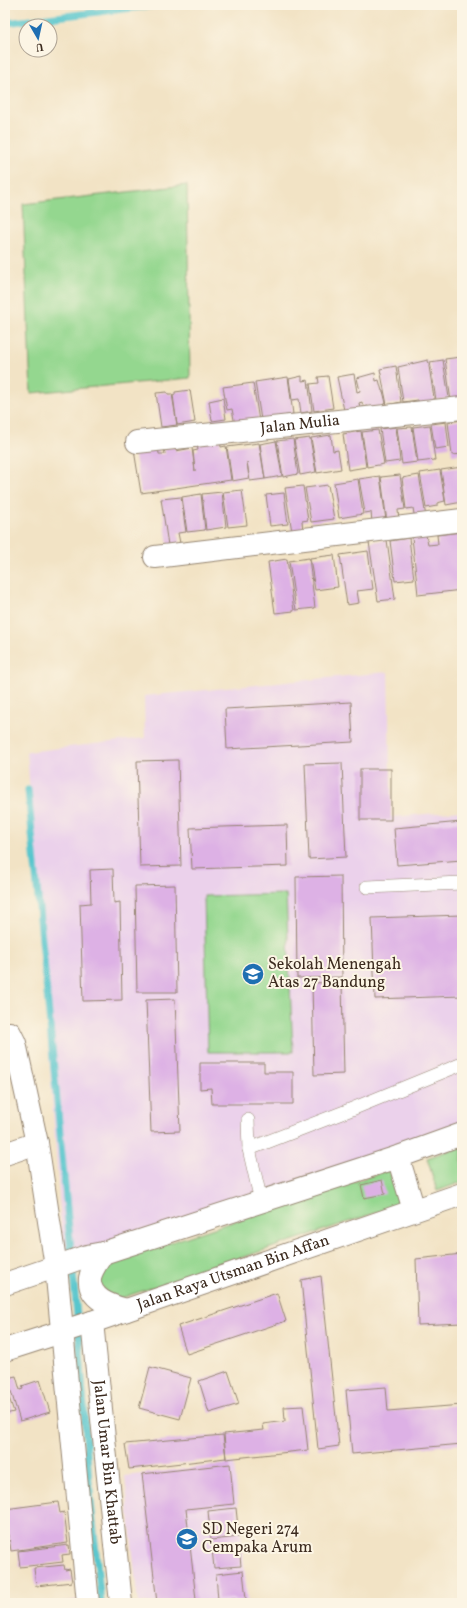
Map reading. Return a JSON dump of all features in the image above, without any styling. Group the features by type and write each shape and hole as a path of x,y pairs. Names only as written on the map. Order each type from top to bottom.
{"street":[{"name":"Jalan Mulia","path":"137,442 462,408"},
{"path":"155,557 462,520"},
{"path":"5,1033 10,1033 14,1039 37,1144 60,1265 79,1326"},
{"path":"5,1284 398,1157 462,1134"},
{"path":"5,1154 37,1144"},
{"path":"398,1157 414,1210"},
{"name":"Jalan Raya Utsman Bin Affan","path":"5,1350 126,1310 462,1194"},
{"path":"95,1255 95,1266 90,1279 92,1291 98,1299 110,1306 126,1310"},
{"name":"Jalan Umar Bin Khattab","path":"79,1326 88,1603"},
{"name":"Jalan Umar Bin Khattab","path":"79,1326 121,1603"}],"lane":[{"path":"367,887 462,883"},
{"path":"249,1148 352,1109 462,1064"},
{"path":"248,1120 249,1148 261,1201"}],"shaded area":[{"name":"Sekolah Menengah Atas 27 Bandung","path":"388,672 391,817 462,811 462,1131 64,1264 27,752 145,738 144,696"},
{"name":"SD Negeri 274 Cempaka Arum","path":"234,1463 248,1603 138,1603 125,1476"}],"green space":[{"path":"187,185 190,378 31,393 23,204"},
{"path":"286,894 293,1052 208,1052 204,896"},
{"path":"462,1146 462,1182 437,1191 427,1158"},
{"path":"389,1170 399,1205 118,1299 108,1295 100,1284 101,1274 108,1263"}],"building":[{"path":"461,357 462,399 451,401 445,359"},
{"path":"428,360 435,404 419,406 418,400 403,402 398,367"},
{"path":"443,360 449,398 436,400 430,362"},
{"path":"396,366 401,402 387,405 380,369"},
{"path":"375,373 376,381 379,380 386,403 370,415 368,406 363,407 362,402 359,403 361,413 345,415 337,377 354,374 357,392 360,391 357,378"},
{"path":"302,376 302,381 308,380 312,411 301,413 299,399 292,400 289,379"},
{"path":"328,376 333,408 314,411 310,384 319,383 318,377"},
{"path":"288,377 293,414 282,416 262,426 255,382"},
{"path":"253,383 259,421 235,425 232,409 227,410 223,387"},
{"path":"190,390 195,422 177,425 173,395 175,395 175,392"},
{"path":"167,392 168,394 172,394 177,425 161,427 156,393"},
{"path":"223,398 226,419 212,421 209,401"},
{"path":"462,420 462,454 452,455 448,422"},
{"path":"446,422 449,447 435,449 431,424"},
{"path":"430,425 435,460 418,462 413,427"},
{"path":"396,427 400,461 385,463 380,429"},
{"path":"412,427 417,462 402,464 397,428"},
{"path":"378,430 384,464 367,467 362,432"},
{"path":"361,431 366,467 348,470 343,434"},
{"path":"331,435 333,451 338,450 341,469 317,473 311,438"},
{"path":"310,438 316,472 300,475 294,440"},
{"path":"293,439 298,474 283,477 277,441"},
{"path":"220,440 221,447 226,446 231,480 141,493 134,450 158,446 159,454 165,454 164,448 175,447 176,451 192,448 195,471 193,451 198,450 197,444"},
{"path":"276,441 282,476 265,479 260,444"},
{"path":"259,443 265,479 250,481 247,462 249,478 232,481 227,447"},
{"path":"462,467 462,502 446,505 441,470"},
{"path":"440,470 445,501 437,503 437,506 426,508 420,473"},
{"path":"400,475 405,509 398,510 399,521 387,522 381,477"},
{"path":"419,475 426,517 415,520 413,508 406,509 402,478"},
{"path":"380,476 386,520 372,522 371,512 365,513 359,479"},
{"path":"358,479 363,514 339,518 334,483"},
{"path":"328,485 334,519 311,522 305,488"},
{"path":"303,486 308,520 302,521 303,531 292,532 285,488"},
{"path":"242,490 247,525 228,527 223,492"},
{"path":"222,492 226,527 206,530 202,494"},
{"path":"284,493 288,524 270,526 266,495"},
{"path":"201,494 205,530 187,532 182,497"},
{"path":"181,497 186,532 178,533 180,543 168,545 161,499"},
{"path":"462,532 462,590 418,595 412,537 426,535 428,545 438,544 437,535"},
{"path":"409,538 414,579 395,581 390,541"},
{"path":"387,540 395,599 378,601 369,542"},
{"path":"368,551 373,589 357,591 359,603 347,605 340,555"},
{"path":"334,555 338,587 315,590 310,558"},
{"path":"309,558 315,608 296,610 289,561"},
{"path":"287,559 294,611 275,613 268,562"},
{"path":"351,702 353,742 227,749 225,709"},
{"path":"178,760 181,866 140,867 137,761"},
{"path":"342,763 346,857 309,859 305,764"},
{"path":"360,769 391,769 391,820 360,820"},
{"path":"462,822 462,860 397,865 394,828"},
{"path":"287,825 288,866 192,869 190,828"},
{"path":"113,869 114,903 120,902 122,1000 83,1001 80,904 91,903 90,870"},
{"path":"341,876 342,977 297,978 296,877"},
{"path":"175,885 177,992 137,992 135,886"},
{"path":"462,915 462,996 375,999 372,918"},
{"path":"342,982 344,1074 314,1075 312,983"},
{"path":"175,999 180,1131 151,1132 146,1000"},
{"path":"200,1063 264,1063 264,1072 293,1072 293,1104 212,1104 211,1088 200,1089"},
{"path":"382,1180 385,1194 364,1198 361,1185"},
{"path":"462,1254 462,1323 418,1325 416,1259"},
{"path":"321,1276 339,1446 318,1449 301,1280"},
{"path":"277,1293 286,1321 187,1354 178,1326"},
{"path":"150,1367 191,1378 180,1419 139,1408"},
{"path":"228,1371 239,1404 209,1413 199,1381"},
{"path":"16,1376 20,1390 23,1389 22,1386 40,1380 50,1412 20,1421 7,1378"},
{"path":"5,1386 14,1412 5,1414"},
{"path":"386,1387 388,1411 462,1405 462,1444 352,1454 346,1390"},
{"path":"303,1406 308,1450 226,1459 224,1434 264,1430 263,1424 285,1421 284,1407"},
{"path":"223,1435 226,1458 129,1469 125,1444"},
{"path":"230,1464 234,1504 186,1509 196,1600 157,1603 142,1474"},
{"path":"58,1502 60,1513 64,1512 68,1543 11,1551 5,1509"},
{"path":"236,1508 239,1537 211,1540 208,1511"},
{"path":"69,1545 70,1554 62,1555 63,1562 20,1567 18,1551"},
{"path":"239,1546 241,1566 214,1568 212,1549"},
{"path":"64,1565 65,1570 70,1569 72,1582 36,1586 34,1568"},
{"path":"243,1571 246,1599 235,1600 235,1598 218,1600 216,1574"},
{"path":"77,1600 77,1603 60,1603 60,1602"}],"waterway":[{"path":"5,23 158,5"},
{"path":"28,790 79,1337 89,1481 101,1603"}],"place":[{"name":"Sekolah Menengah Atas 27 Bandung","path":"253,974"},
{"name":"SD Negeri 274 Cempaka Arum","path":"187,1539"}]}
